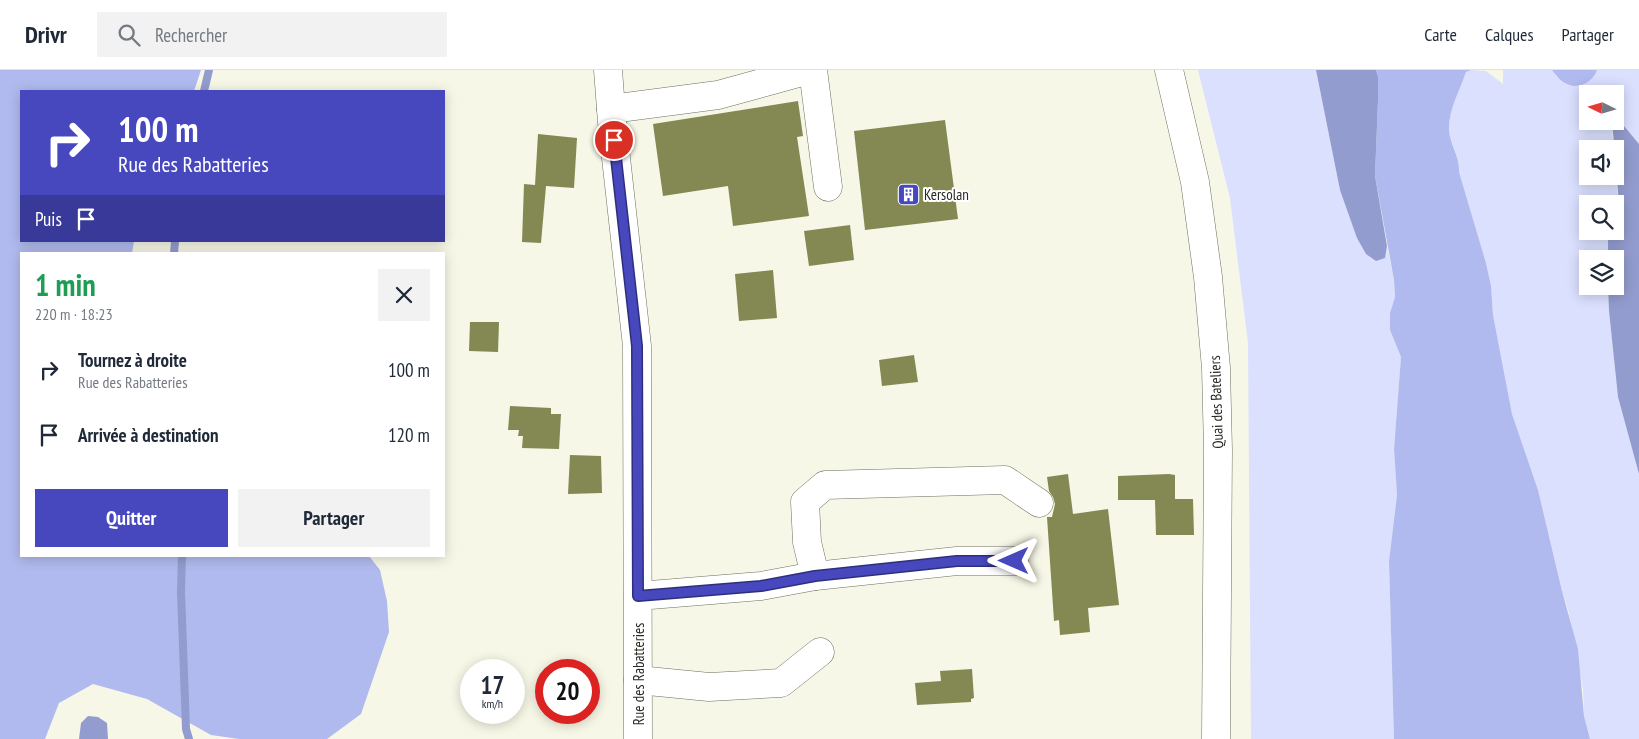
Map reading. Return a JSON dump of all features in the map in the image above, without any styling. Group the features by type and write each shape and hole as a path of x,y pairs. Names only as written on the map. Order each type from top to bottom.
{"street":[{"name":"Rue des Rabatteries","path":"608,70 637,346 638,739"},
{"path":"611,109 718,94 809,70"},
{"path":"813,70 828,187"},
{"name":"Quai des Bateliers","path":"1169,70 1195,182 1208,277 1216,368 1218,450 1216,739"},
{"path":"815,576 807,542 804,502 825,485 1005,480 1039,503"},
{"path":"638,596 761,586 815,576 957,561 1014,561"},
{"path":"638,680 709,687 781,683 820,652"}],"shaded area":[{"path":"0,70 201,70 194,90 20,90 20,242 134,242 132,252 20,252 20,557 370,557 380,570 387,601 389,632 361,714 327,739 239,739 211,735 147,699 93,684 59,703 45,739 0,739"},
{"path":"1198,70 1316,70 1340,190 1385,258 1387,246 1394,280 1395,297 1390,313 1390,330 1401,357 1394,449 1397,495 1389,561 1394,739 1251,739 1248,343 1230,198"},
{"path":"1316,70 1376,70 1378,77 1378,101 1375,176 1387,246 1385,258 1376,261 1366,254 1357,238 1340,190"},
{"path":"1376,70 1471,70 1466,72 1452,108 1449,130 1458,161 1459,172 1486,263 1491,286 1493,315 1512,414 1538,490 1578,649 1584,716 1590,739 1394,739 1389,561 1397,495 1394,449 1401,357 1390,330 1390,313 1395,297 1394,280 1375,176 1378,101 1378,77"},
{"path":"1471,70 1486,71 1503,84 1503,70 1552,70 1557,77 1596,73 1597,70 1639,70 1639,144 1624,126 1624,85 1579,85 1579,130 1612,130 1613,140 1579,140 1579,185 1617,185 1618,195 1579,195 1579,240 1608,240 1608,250 1579,250 1579,295 1608,295 1618,397 1639,474 1639,739 1590,739 1584,716 1583,689 1569,613 1538,490 1512,414 1493,315 1491,286 1486,263 1459,172 1458,161 1449,130 1452,108 1466,72"},
{"path":"1552,70 1597,70 1593,78 1581,85 1571,86 1558,78"},
{"path":"1624,126 1639,144 1639,474 1618,397 1609,311 1608,295 1624,295 1624,250 1608,250 1608,240 1624,240 1624,195 1618,195 1617,185 1624,185 1624,140 1614,140 1613,130 1624,130"},
{"path":"88,716 98,717 107,723 108,739 79,739 81,723"}],"building":[{"path":"798,101 803,136 797,137 809,216 733,226 728,186 663,196 653,124"},
{"name":"Kersolan","path":"945,120 958,219 865,230 854,131"},
{"path":"538,134 577,138 574,188 546,186 541,243 522,242 524,184 535,185"},
{"path":"850,225 854,260 809,266 804,231"},
{"path":"773,270 777,318 739,321 735,274"},
{"path":"470,322 499,322 498,352 469,351"},
{"path":"914,355 918,382 882,386 879,360"},
{"path":"510,406 551,408 551,414 561,414 559,449 522,448 523,436 518,436 519,430 508,430"},
{"path":"570,455 601,456 602,493 568,494"},
{"path":"1068,474 1073,514 1108,509 1119,605 1088,608 1090,632 1060,635 1059,620 1054,621 1047,517 1052,517 1055,504 1049,491 1047,477"},
{"path":"1175,475 1175,499 1193,499 1194,535 1156,535 1155,500 1118,500 1118,476"},
{"path":"972,669 974,698 971,699 971,702 917,705 915,683 941,681 940,671"}],"waterway":[{"path":"204,90 209,70"},
{"path":"174,252 175,242"},
{"path":"182,557 181,592 186,729 189,739"}],"place":[{"name":"Kersolan","path":"908,194"}],"route":[{"path":"614,140 637,346 639,451 638,596 761,586 815,576 957,561 1014,561"}]}
